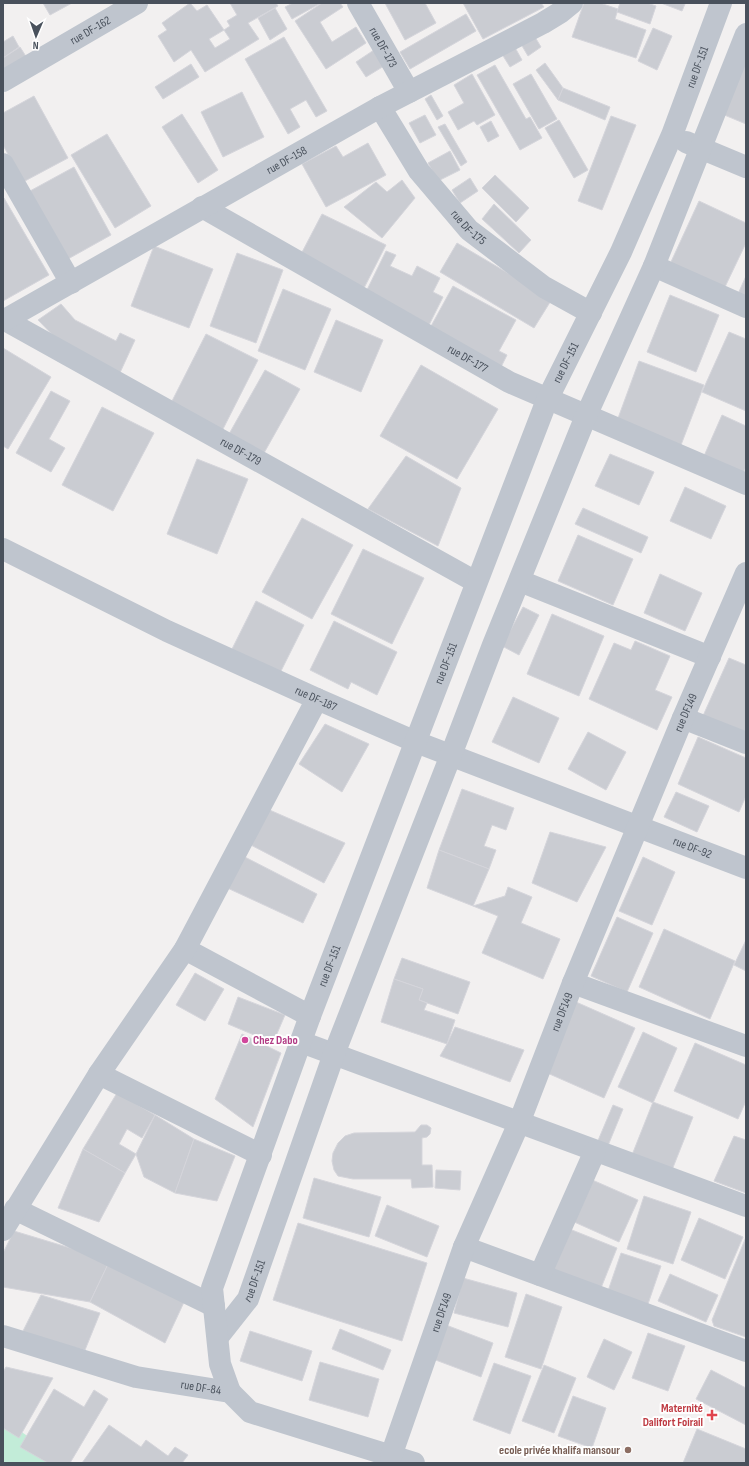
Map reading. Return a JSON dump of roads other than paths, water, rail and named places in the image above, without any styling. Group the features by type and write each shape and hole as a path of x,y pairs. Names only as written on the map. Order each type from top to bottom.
{"street":[{"name":"rue DF-162","path":"3,81 137,3"},
{"name":"rue DF-173","path":"358,3 409,92"},
{"name":"rue DF-158","path":"4,321 380,107 543,23 572,3"},
{"name":"rue DF-151","path":"230,1392 220,1364 212,1288 310,1016 547,400 621,252 672,135 721,3"},
{"name":"rue DF-151","path":"218,1337 248,1299 334,1054 493,645 586,416 654,266 746,35"},
{"name":"rue DF-175","path":"380,107 419,171 469,230 544,287 591,314"},
{"path":"672,135 746,167"},
{"path":"3,164 71,283"},
{"name":"rue DF-177","path":"202,207 509,382 547,400 746,484"},
{"path":"654,266 746,307"},
{"name":"rue DF-179","path":"4,321 476,582"},
{"name":"rue DF-187","path":"3,549 167,631 317,699 416,742 638,827"},
{"name":"rue DF149","path":"391,1456 464,1247 519,1123 573,983 683,718 746,573"},
{"path":"520,581 710,657"},
{"path":"3,1230 99,1074 184,949 317,699"},
{"path":"683,718 746,743"},
{"name":"rue DF-92","path":"638,827 746,868"},
{"path":"184,949 310,1016"},
{"path":"573,983 746,1046"},
{"path":"301,1042 746,1206"},
{"path":"99,1074 260,1155"},
{"path":"540,1275 595,1151"},
{"path":"15,1209 214,1306"},
{"path":"464,1247 746,1351"},
{"name":"rue DF-84","path":"3,1336 136,1377 230,1392 250,1412 414,1463"}],"place":[{"name":"Chez Dabo","path":"245,1040"},
{"name":"Maternité Dalifort Foirail","path":"712,1415"},
{"name":"ecole privée khalifa mansour","path":"628,1450"}]}
